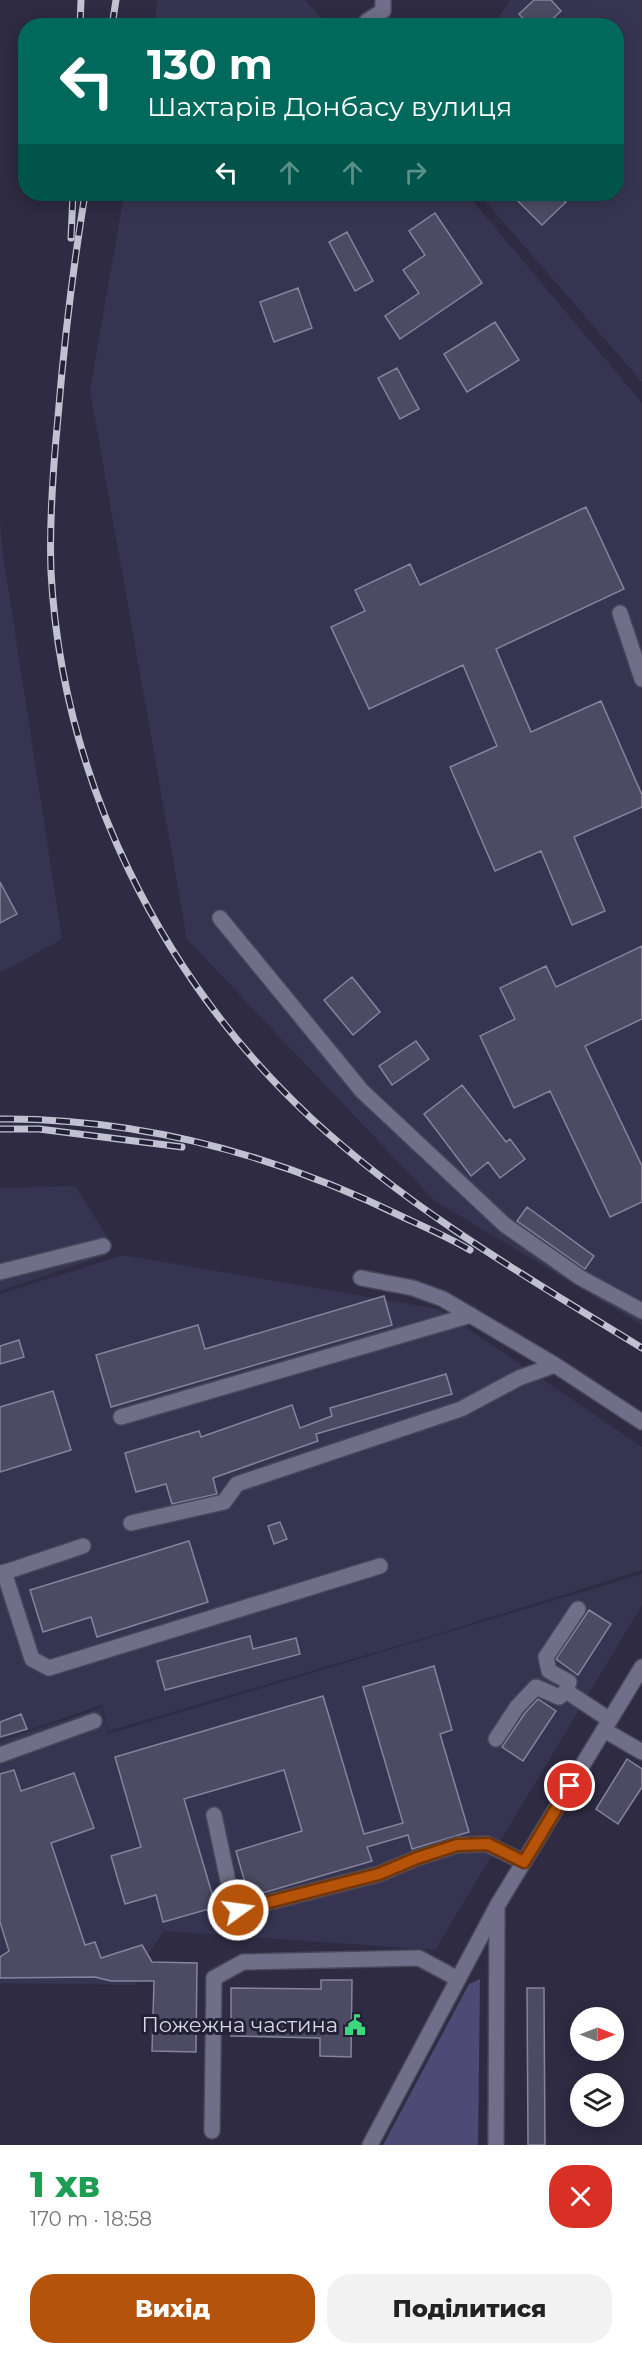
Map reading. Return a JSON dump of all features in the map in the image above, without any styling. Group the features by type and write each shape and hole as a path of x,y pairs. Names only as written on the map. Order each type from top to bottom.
{"street":[{"path":"372,18 383,11 383,0"},
{"path":"620,613 642,679"},
{"path":"220,918 362,1091 505,1225 581,1278 642,1311"},
{"path":"0,1272 103,1246"},
{"path":"361,1278 413,1288 443,1299 555,1365 642,1422"},
{"path":"121,1417 471,1315"},
{"path":"131,1523 224,1502 237,1484 461,1409 519,1378 555,1365"},
{"path":"83,1546 2,1573 32,1659 49,1668 380,1566"},
{"path":"496,1738 517,1707 536,1687 559,1697 566,1691 569,1682 549,1671 546,1657 578,1609"},
{"path":"370,2145 497,1906 642,1667"},
{"path":"566,1691 642,1752"},
{"path":"0,1755 94,1721"},
{"path":"214,1815 231,1896 238,1910 379,1874 457,1845 488,1844 524,1862"},
{"path":"496,2145 497,1906"},
{"path":"212,2131 214,1978 243,1962 418,1958 458,1979"}],"shaded area":[{"path":"158,0 305,0 321,18 154,18"},
{"path":"511,0 642,0 642,382 485,201 624,201 624,18 497,18"},
{"path":"123,201 473,201 642,403 642,1325 435,1201 187,939 90,391"},
{"path":"0,517 2,548 62,939 0,973"},
{"path":"75,1186 108,1238 106,1255 0,1291 0,1188"},
{"path":"123,1255 439,1309 642,1447 642,1570 431,1636 108,1731 102,1705 0,1740 0,1294"},
{"path":"642,1574 642,1605 435,1950 164,1931 136,1971 137,1985 0,1983 0,1741 101,1708 108,1734"},
{"path":"480,1979 478,2145 383,2145 469,1984"}],"building":[{"path":"534,0 551,0 561,11 554,18 523,18 519,14"},
{"path":"518,201 566,202 542,225"},
{"path":"435,213 482,283 400,339 385,316 419,293 403,270 425,255 409,231"},
{"path":"347,232 373,281 355,291 329,242"},
{"path":"298,288 312,328 274,342 260,302"},
{"path":"495,322 519,360 467,392 444,354"},
{"path":"397,368 419,409 400,419 378,378"},
{"path":"586,507 624,589 496,649 531,732 601,701 642,795 642,807 574,837 605,911 572,925 541,851 495,871 450,767 497,746 463,665 369,709 331,627 365,611 355,590 410,564 420,585"},
{"path":"0,882 17,914 0,923"},
{"path":"642,946 642,1019 585,1046 642,1166 642,1202 610,1217 550,1091 514,1108 480,1036 515,1019 500,988 546,966 556,987"},
{"path":"352,977 380,1012 353,1035 324,1000"},
{"path":"416,1041 429,1059 392,1085 379,1066"},
{"path":"462,1085 506,1142 510,1139 525,1159 500,1178 488,1162 471,1176 424,1114"},
{"path":"527,1207 594,1256 585,1269 517,1221"},
{"path":"384,1296 392,1325 111,1407 96,1355 198,1325 205,1349"},
{"path":"19,1340 24,1357 0,1364 0,1346"},
{"path":"446,1374 452,1394 316,1434 318,1441 213,1478 217,1494 172,1504 166,1484 136,1492 125,1453 199,1431 201,1437 292,1405 300,1428 332,1416 330,1408"},
{"path":"53,1391 71,1450 0,1472 0,1407"},
{"path":"280,1522 287,1539 274,1544 268,1526"},
{"path":"189,1541 208,1602 97,1637 91,1617 43,1632 30,1590"},
{"path":"589,1610 611,1624 578,1675 556,1659"},
{"path":"250,1636 253,1649 296,1638 300,1654 165,1690 157,1661"},
{"path":"434,1666 452,1730 440,1734 469,1832 412,1849 408,1835 367,1847 372,1861 249,1897 236,1851 302,1831 284,1770 184,1799 216,1907 163,1922 156,1895 125,1904 111,1856 141,1847 115,1757 323,1696 364,1834 403,1823 363,1687"},
{"path":"538,1699 556,1711 523,1761 502,1747 525,1713"},
{"path":"21,1714 27,1729 0,1737 0,1722"},
{"path":"627,1759 642,1769 642,1787 618,1824 596,1809"},
{"path":"14,1770 21,1791 74,1773 94,1828 51,1843 85,1945 95,1942 101,1958 142,1945 152,1962 197,1963 196,2052 152,2051 154,1981 111,1981 95,1977 0,1978 0,1957 9,1951 0,1922 0,1774"},
{"path":"321,1980 352,1980 351,2057 320,2056 320,2038 231,2036 231,1988 321,1989"},
{"path":"527,1988 544,1988 545,2145 528,2145"}],"railway":[{"path":"80,18 81,0"},
{"path":"113,18 116,0"},
{"path":"71,238 73,201"},
{"path":"84,201 60,389 52,494 51,572 59,649 75,725 99,799 129,871 166,939 209,1004 258,1064 312,1119 350,1152 430,1213 514,1269 642,1348"},
{"path":"0,1119 53,1120 105,1125 208,1145 259,1159 357,1196 470,1250"},
{"path":"0,1129 39,1129 182,1147"}],"place":[{"name":"Пожежна частина","path":"355,2025"}],"route":[{"path":"238,1910 379,1874 457,1845 488,1844 524,1862 570,1786"}]}
